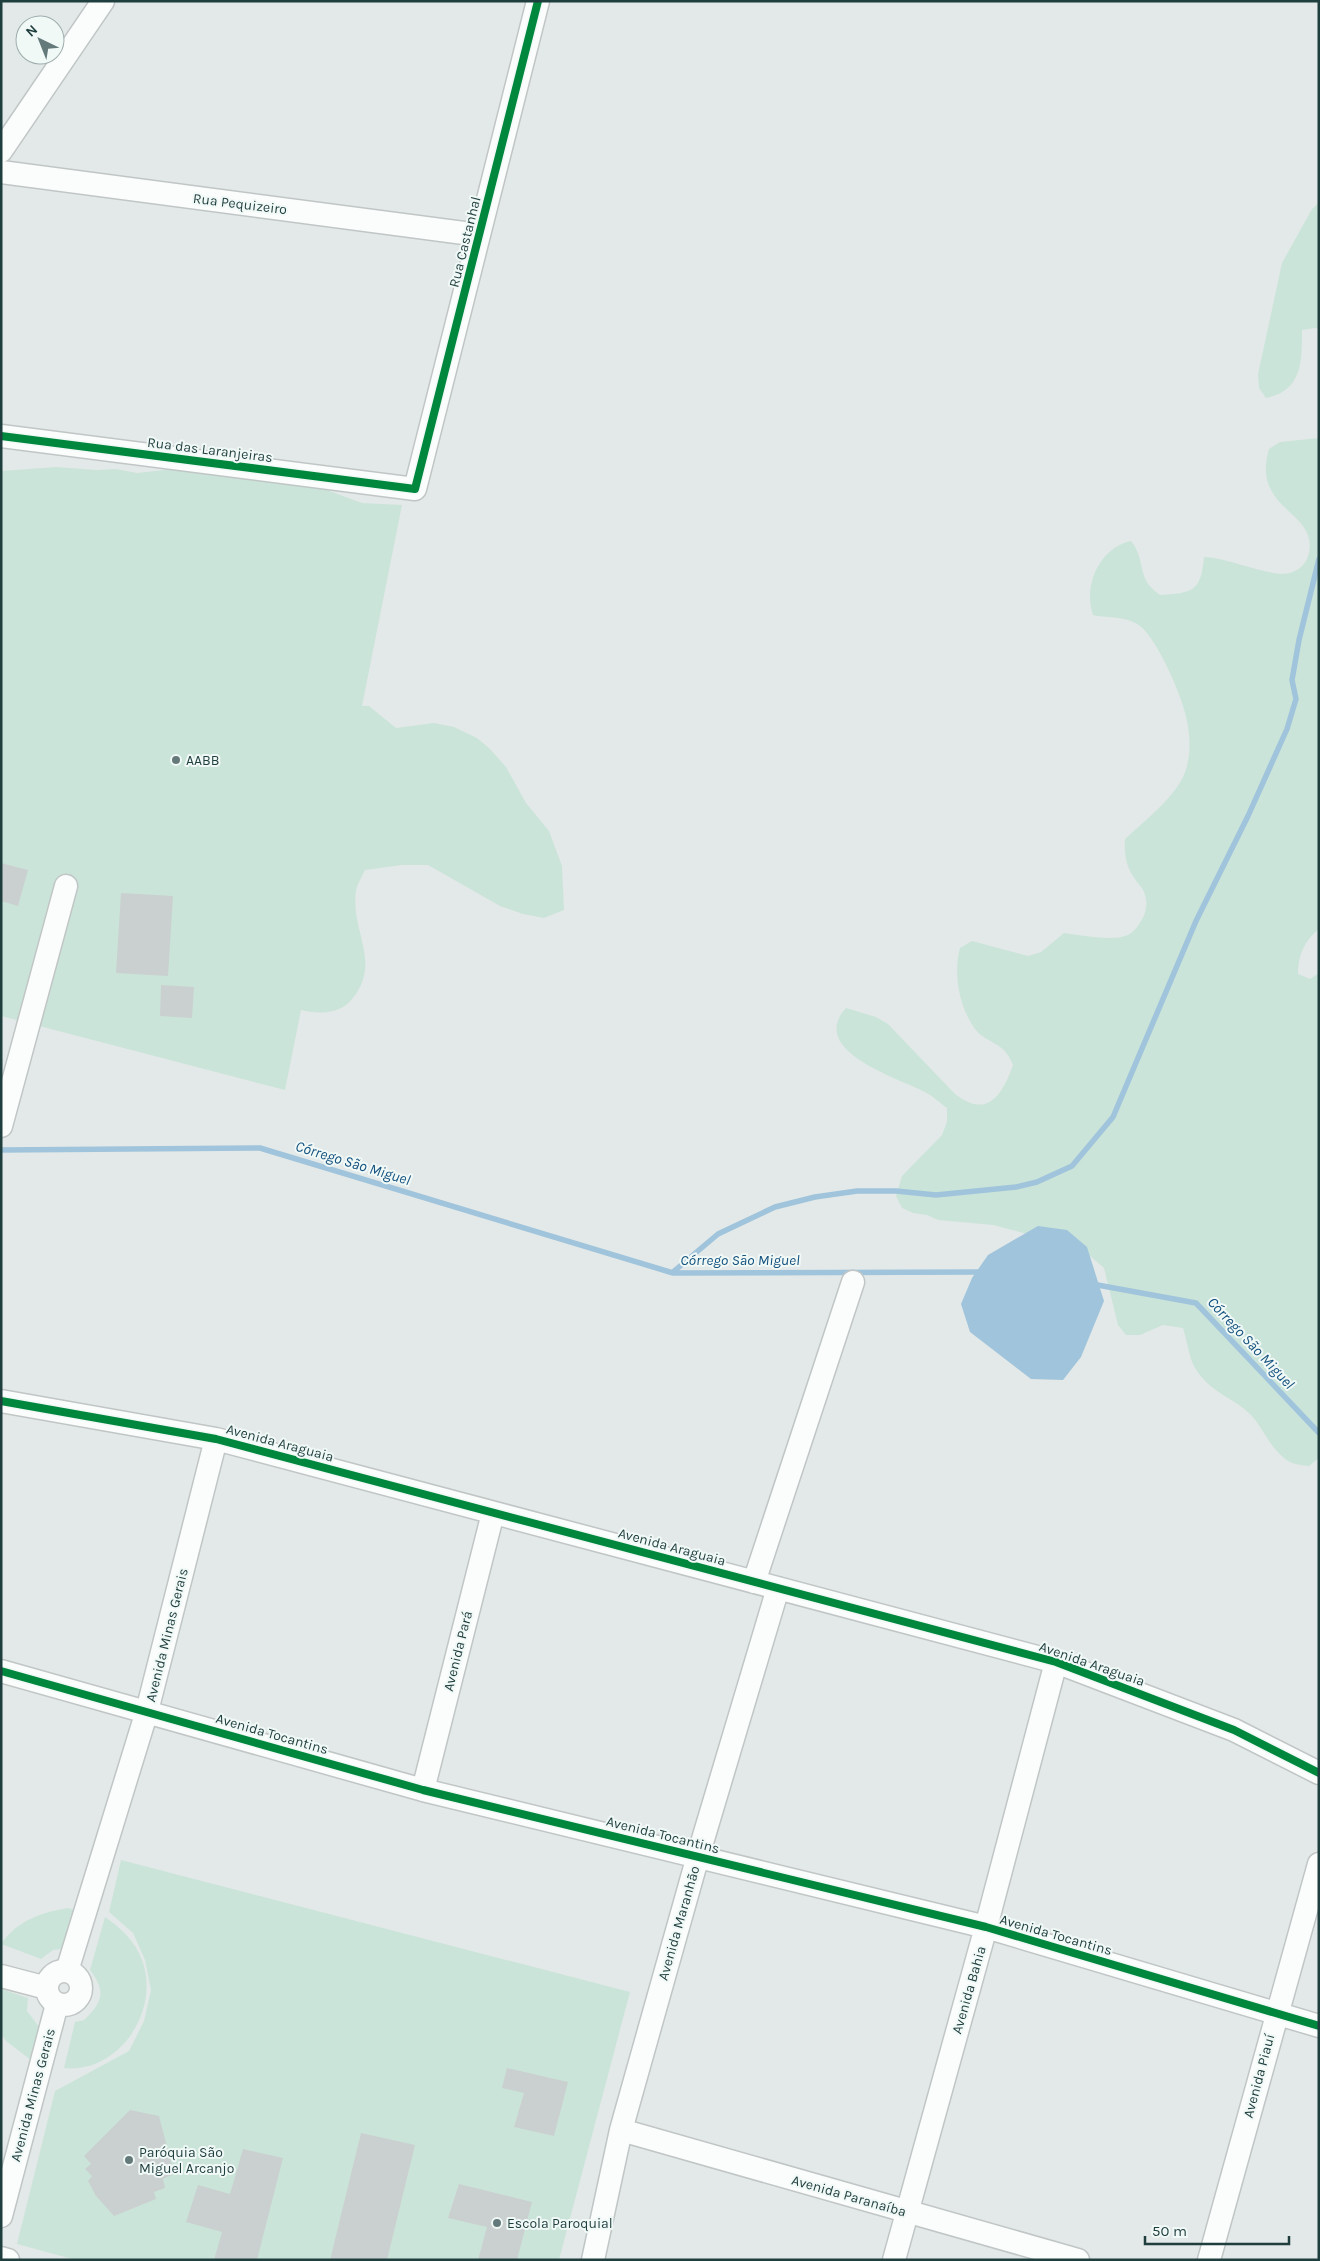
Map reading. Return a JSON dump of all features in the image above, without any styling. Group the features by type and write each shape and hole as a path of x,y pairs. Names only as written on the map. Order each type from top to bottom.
{"street":[{"path":"1,151 103,1"},
{"name":"Rua Castanhal","path":"415,489 538,1"},
{"name":"Rua Pequizeiro","path":"1,172 480,235"},
{"name":"Rua das Laranjeiras","path":"1,436 415,489"},
{"path":"1,1126 66,886"},
{"path":"754,1582 853,1282"},
{"name":"Avenida Araguaia","path":"1,1401 216,1439 1056,1662 1234,1730 1319,1773"},
{"name":"Avenida Minas Gerais","path":"67,1971 147,1711 216,1439"},
{"name":"Avenida Pará","path":"423,1790 493,1513"},
{"name":"Avenida Maranhão","path":"593,2260 621,2130 698,1856 778,1588"},
{"name":"Avenida Bahia","path":"894,2260 986,1927 1056,1662"},
{"name":"Avenida Tocantins","path":"1,1671 423,1790 986,1927 1319,2026"},
{"name":"Avenida Piauí","path":"1209,2260 1319,1864"},
{"path":"1,1976 68,2004 74,2002 80,1993 76,1977 67,1971 53,1975 52,1996"},
{"name":"Avenida Minas Gerais","path":"1,2216 52,1996"},
{"name":"Avenida Paranaíba","path":"621,2130 1078,2260"},
{"path":"1,2258 8,2260"}],"green space":[{"path":"1319,203 1319,329 1302,330 1302,352 1298,373 1294,381 1287,389 1266,398 1259,388 1258,374 1282,263 1312,209"},
{"path":"1319,438 1319,929 1309,939 1303,949 1299,961 1298,974 1310,979 1319,973 1319,1458 1309,1466 1295,1464 1284,1458 1274,1448 1251,1415 1201,1377 1191,1359 1183,1328 1163,1325 1140,1335 1126,1335 1118,1325 1104,1268 1075,1243 1031,1235 993,1225 938,1220 902,1208 896,1196 902,1176 942,1135 947,1122 947,1108 925,1092 878,1071 861,1061 847,1050 838,1037 837,1023 846,1008 876,1017 888,1024 955,1094 966,1101 985,1104 992,1100 1004,1086 1013,1065 1005,1052 980,1034 969,1020 961,1000 957,979 960,948 972,941 1028,956 1041,952 1064,933 1111,938 1128,935 1136,928 1145,914 1146,899 1143,890 1128,865 1125,855 1125,839 1163,804 1181,781 1187,767 1188,729 1185,711 1169,670 1147,633 1140,626 1129,620 1093,615 1090,604 1090,592 1096,570 1110,551 1131,541 1139,555 1147,582 1160,595 1180,593 1193,588 1197,584 1203,569 1204,557 1224,560 1272,573 1290,573 1296,570 1307,559 1310,545 1308,536 1304,527 1283,506 1271,490 1266,475 1267,459 1269,449 1280,442"},
{"name":"AABB","path":"56,467 97,470 116,469 137,473 173,469 289,482 324,489 362,503 402,505 362,706 369,706 396,728 434,723 454,727 477,738 490,749 506,767 526,803 549,831 562,866 564,910 544,918 523,914 500,906 428,865 402,865 365,870 358,883 355,906 365,958 365,971 361,984 353,998 342,1008 329,1012 301,1010 285,1090 1,1016 1,471"},
{"path":"121,1860 630,1992 559,2260 76,2260 17,2244 55,2091 129,2051 144,2021 151,1990 145,1960 133,1933 109,1912"},
{"path":"68,1908 74,1910 62,1949 53,1950 41,1959 1,1944 22,1923 48,1912"},
{"path":"105,1917 127,1936 139,1953 146,1979 146,1999 140,2018 131,2035 118,2050 102,2061 84,2067 64,2068 75,2022 84,2020 90,2014 100,1996 98,1984 90,1970"},
{"path":"1,1989 28,1998 27,2011 40,2028 31,2060 6,2041 1,2034"}],"water":[{"path":"1038,1226 1067,1230 1087,1247 1104,1301 1081,1357 1063,1380 1031,1379 970,1332 961,1304 972,1278 988,1255"}],"building":[{"path":"1,863 28,870 18,906 1,901"},
{"path":"121,893 173,896 168,976 116,973"},
{"path":"161,985 194,987 192,1018 160,1016"},
{"path":"507,2068 568,2082 554,2136 514,2127 524,2093 502,2088"},
{"name":"Paróquia São Miguel Arcanjo","path":"130,2110 159,2116 174,2174 163,2179 165,2188 154,2192 156,2199 114,2216 96,2196 88,2181 92,2176 85,2169 91,2164 84,2156"},
{"path":"361,2133 415,2145 387,2260 330,2260"},
{"path":"243,2149 283,2158 257,2260 214,2260 222,2232 186,2222 198,2185 230,2194"},
{"name":"Escola Paroquial","path":"459,2184 532,2202 517,2260 478,2260 487,2227 448,2218"}],"waterway":[{"path":"673,1272 718,1234 775,1207 815,1197 857,1191 896,1191 936,1195 1016,1187 1037,1182 1072,1166 1113,1117 1196,921 1248,816 1287,729 1296,699 1292,680 1299,640 1319,559"},
{"name":"Córrego São Miguel","path":"1,1150 260,1148 673,1273 983,1272"},
{"name":"Córrego São Miguel","path":"1092,1284 1196,1303 1319,1433"}],"cycle path":[{"path":"1,436 415,489 538,1"},
{"path":"1,1401 216,1439 1056,1662 1234,1730 1319,1773"},
{"path":"1,1671 423,1790 986,1927 1319,2026"}],"place":[{"name":"AABB","path":"176,760"},
{"name":"Paróquia São Miguel Arcanjo","path":"129,2160"},
{"name":"Escola Paroquial","path":"497,2223"}]}
